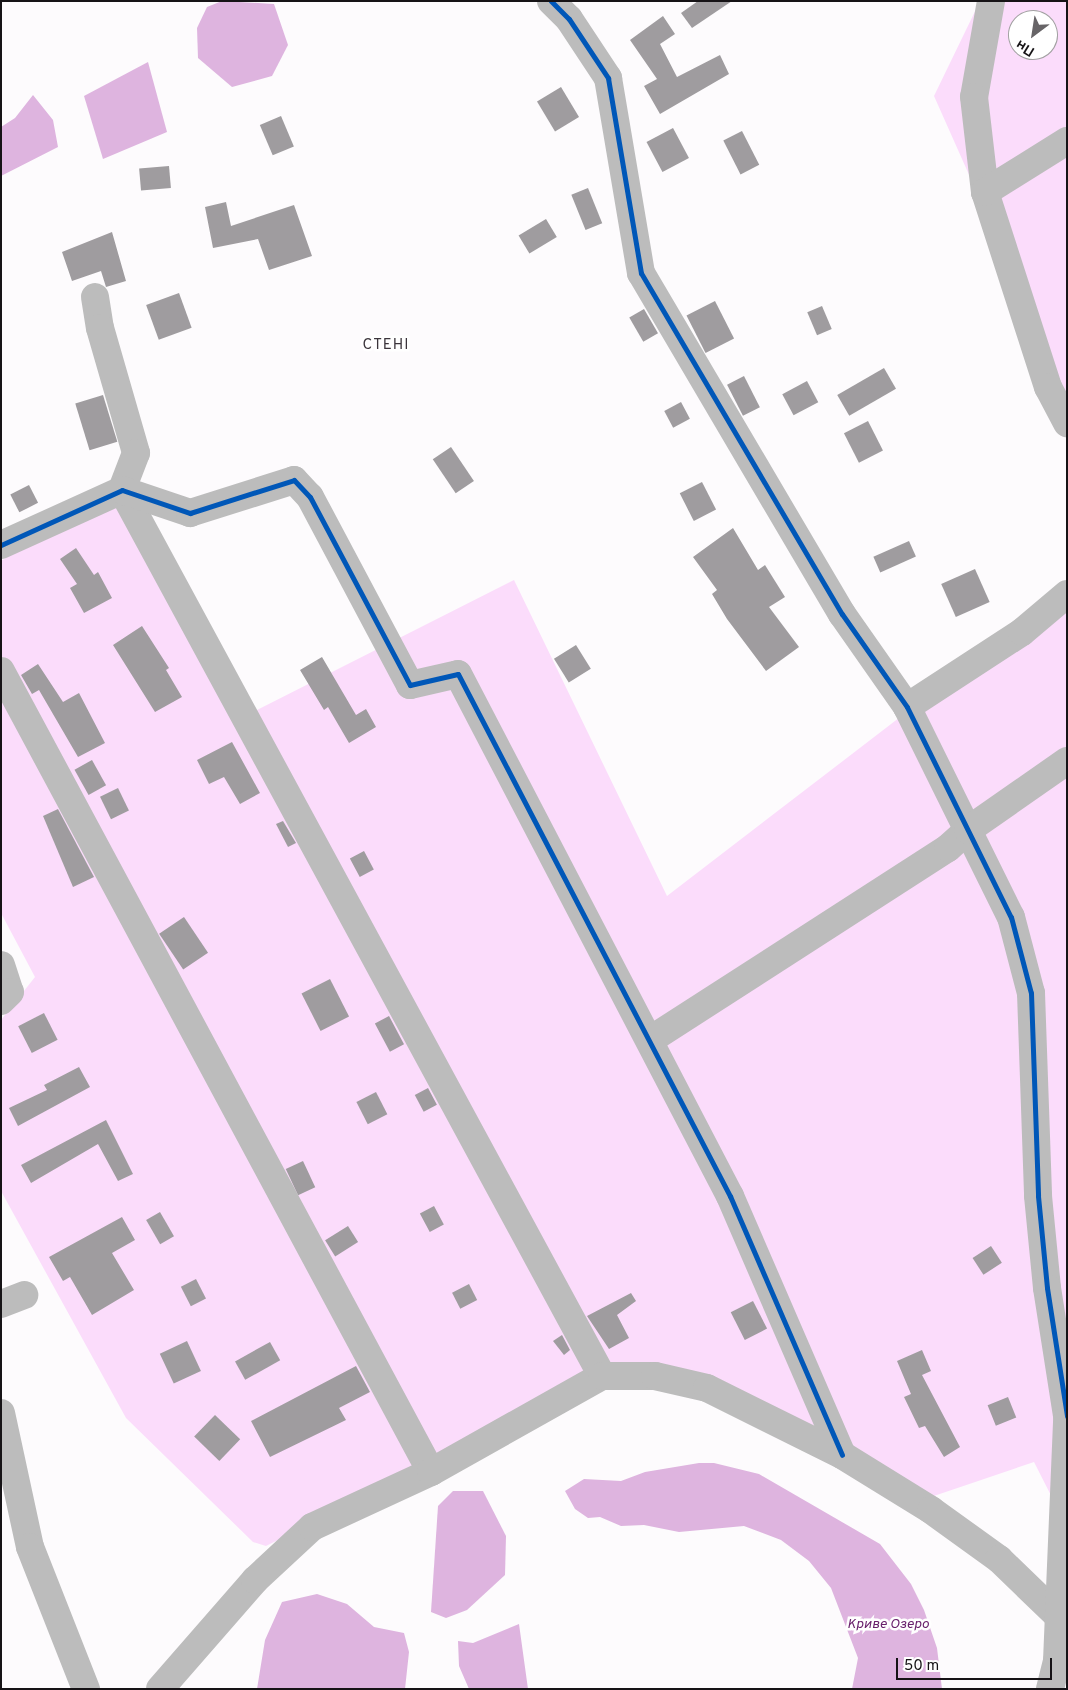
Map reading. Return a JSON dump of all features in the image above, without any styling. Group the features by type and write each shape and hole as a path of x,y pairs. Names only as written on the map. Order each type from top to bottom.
{"street":[{"path":"551,1 569,19 608,78 641,273 842,614 907,706 1011,917 1031,993 1038,1196 1047,1288 1067,1418 1057,1615 1058,1661 1050,1689"},
{"path":"991,1 974,97 985,192 1060,391 1067,423"},
{"path":"985,192 1067,141"},
{"path":"95,298 100,328 136,453 122,490 602,1376"},
{"path":"1,545 122,490 190,513 294,480 310,497 410,685 458,674 730,1196 842,1455"},
{"path":"907,706 1022,632 1067,594"},
{"path":"1,671 431,1472"},
{"path":"650,1040 948,848 968,830 1067,761"},
{"path":"1,965 10,992 1,1001"},
{"path":"160,1689 255,1580 312,1527 431,1472 602,1376 655,1376 707,1388 842,1455 931,1510 999,1559 1057,1615"},
{"path":"1,1413 30,1547 86,1689"}],"shaded area":[{"path":"980,1 1067,1 1067,395 934,96"},
{"path":"118,483 235,721 514,580 667,896 1067,589 1067,1527 1034,1462 925,1499 695,1373 592,1369 473,1443 266,1546 253,1542 126,1418 1,1191 1,1020 35,977 1,913 1,561"}],"water":[{"path":"222,1 274,4 288,45 272,76 232,87 198,58 197,28 207,7"},
{"path":"148,62 167,132 103,159 84,96"},
{"path":"33,95 53,120 58,147 1,176 1,127 15,118"},
{"name":"Криве Озеро","path":"699,1463 714,1463 759,1474 880,1544 911,1584 924,1610 937,1648 942,1689 852,1689 858,1658 831,1588 809,1561 781,1540 744,1526 679,1532 644,1525 621,1526 600,1517 588,1518 575,1509 565,1491 584,1479 621,1481 645,1472"},
{"path":"453,1491 483,1491 506,1536 505,1575 467,1610 446,1618 431,1612 438,1506"},
{"path":"317,1594 347,1604 374,1627 404,1633 409,1652 405,1689 257,1689 265,1640 282,1602"},
{"path":"519,1624 528,1689 469,1689 459,1666 458,1641 473,1643"}],"building":[{"path":"698,1 732,1 692,28 681,13"},
{"path":"663,16 675,34 660,44 677,77 720,55 729,74 660,114 644,86 657,79 630,40"},
{"path":"561,87 579,117 555,131 537,101"},
{"path":"281,116 294,146 273,155 260,125"},
{"path":"673,128 689,158 662,172 647,142"},
{"path":"742,131 759,165 741,174 723,141"},
{"path":"169,166 171,188 141,191 139,169"},
{"path":"588,188 602,223 586,230 571,195"},
{"path":"226,202 231,226 294,205 312,256 269,270 258,239 213,248 205,207"},
{"path":"546,219 557,237 529,253 519,235"},
{"path":"112,232 126,281 106,287 101,271 72,281 62,252"},
{"path":"179,293 192,328 159,340 146,305"},
{"path":"715,301 734,338 706,353 686,316"},
{"path":"822,306 832,329 817,335 807,312"},
{"path":"644,309 658,333 643,342 629,318"},
{"path":"884,368 896,389 849,416 837,395"},
{"path":"744,376 760,407 743,416 727,385"},
{"path":"807,381 818,402 794,415 782,394"},
{"path":"103,395 117,442 90,450 75,403"},
{"path":"681,402 690,419 673,428 664,411"},
{"path":"868,421 883,450 859,463 844,433"},
{"path":"451,447 474,481 456,493 433,459"},
{"path":"702,482 716,510 694,521 680,493"},
{"path":"29,485 38,503 19,512 10,495"},
{"path":"733,528 758,570 765,565 785,597 769,607 799,647 766,671 727,619 712,594 717,590 693,557"},
{"path":"909,541 916,557 880,572 873,557"},
{"path":"76,548 94,575 98,572 112,598 84,613 70,588 77,584 60,559"},
{"path":"975,569 990,602 956,617 941,584"},
{"path":"142,626 169,668 166,670 182,697 155,712 113,645"},
{"path":"576,645 591,669 569,683 554,659"},
{"path":"322,657 356,715 366,709 376,727 349,743 328,707 324,710 300,670"},
{"path":"38,664 63,702 79,693 105,743 78,757 39,690 32,694 21,675"},
{"path":"232,742 260,793 240,804 224,777 209,784 197,760"},
{"path":"92,760 106,785 89,795 75,770"},
{"path":"118,788 129,810 111,819 100,797"},
{"path":"58,809 94,877 73,887 43,816"},
{"path":"283,821 296,843 288,847 276,824"},
{"path":"364,851 374,870 360,877 350,859"},
{"path":"184,917 208,953 183,969 159,934"},
{"path":"330,979 349,1016 321,1031 301,994"},
{"path":"44,1013 58,1040 32,1053 18,1026"},
{"path":"389,1016 404,1044 390,1052 375,1024"},
{"path":"79,1067 90,1087 18,1126 9,1108 47,1090 44,1085"},
{"path":"428,1088 437,1105 424,1112 415,1095"},
{"path":"376,1092 387,1114 368,1124 356,1102"},
{"path":"106,1120 133,1174 118,1181 98,1144 31,1183 21,1165"},
{"path":"303,1161 315,1187 298,1195 286,1169"},
{"path":"434,1206 444,1225 430,1232 420,1214"},
{"path":"160,1212 174,1236 160,1244 146,1220"},
{"path":"122,1217 135,1240 112,1253 134,1290 92,1315 70,1277 63,1281 49,1257"},
{"path":"348,1226 358,1242 335,1256 325,1240"},
{"path":"991,1246 1002,1263 983,1275 973,1258"},
{"path":"196,1279 206,1299 191,1306 181,1287"},
{"path":"469,1284 477,1300 460,1309 452,1293"},
{"path":"631,1293 636,1301 617,1315 629,1338 609,1349 587,1316"},
{"path":"753,1301 767,1329 745,1340 731,1312"},
{"path":"562,1335 570,1350 564,1355 553,1341"},
{"path":"187,1341 201,1371 174,1384 160,1354"},
{"path":"270,1342 280,1360 245,1380 235,1361"},
{"path":"922,1350 931,1371 922,1375 960,1447 944,1457 925,1426 919,1428 904,1397 911,1394 897,1361"},
{"path":"356,1366 370,1392 339,1408 346,1420 270,1457 251,1421"},
{"path":"1008,1397 1016,1417 996,1426 988,1405"},
{"path":"215,1415 240,1439 219,1461 194,1437"}],"cycle path":[{"path":"551,1 569,19 608,78 641,273 842,614 907,707 1011,917 1031,993 1038,1196 1047,1288 1067,1416"},
{"path":"1,545 122,490 190,513 294,480 310,497 410,685 458,674 730,1196 842,1455"}],"district":[{"name":"СТЕНІ","path":"386,346"}]}
